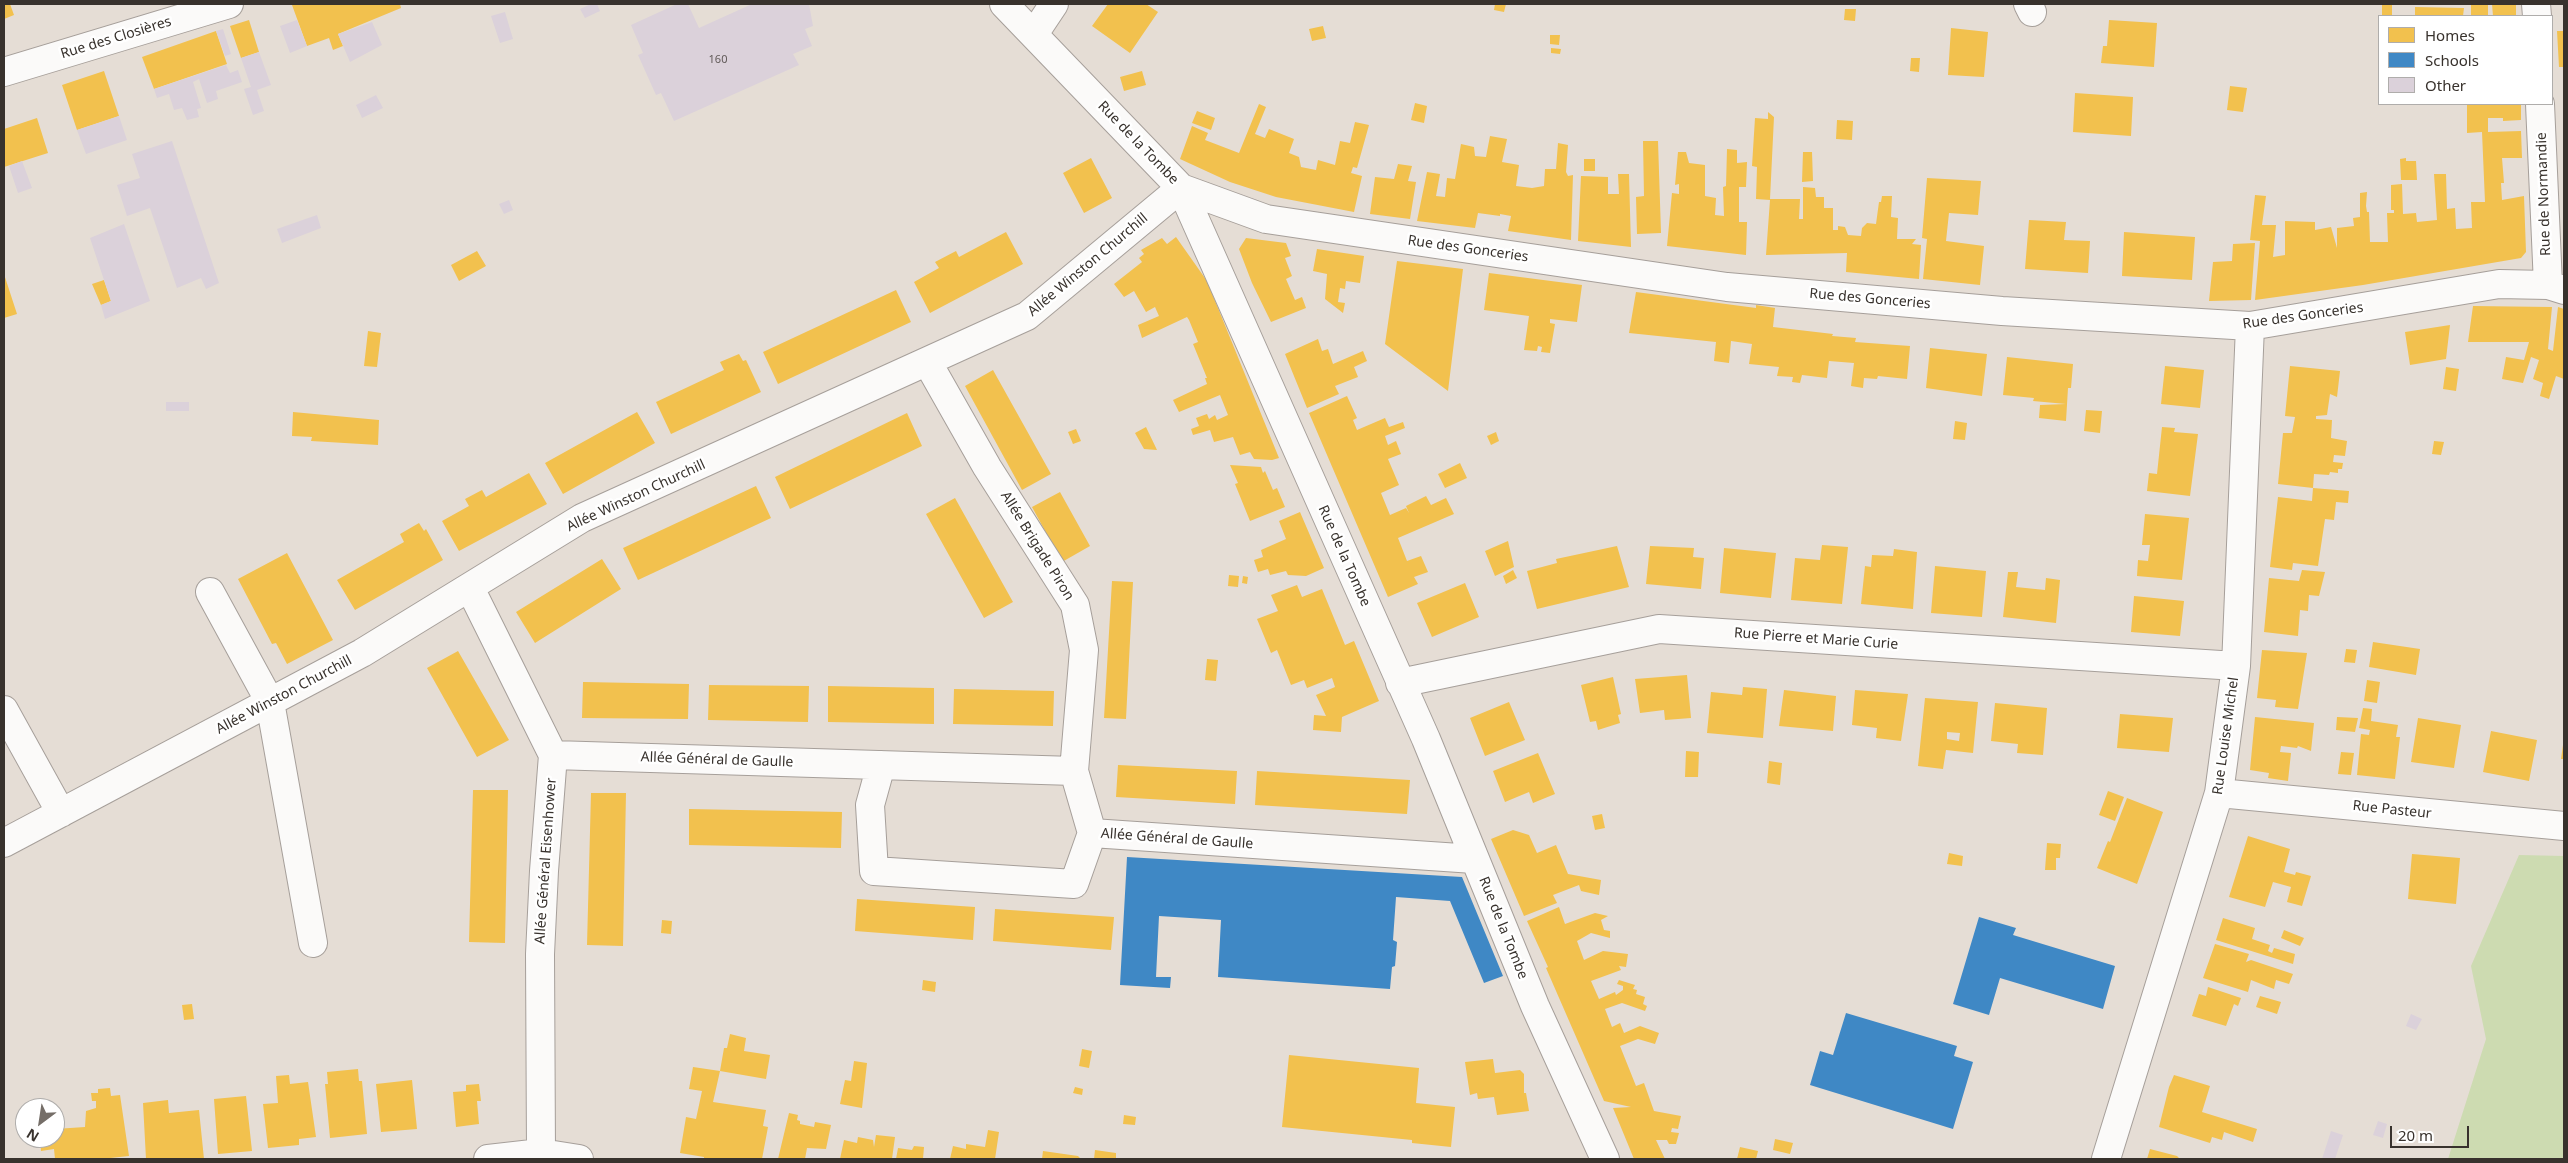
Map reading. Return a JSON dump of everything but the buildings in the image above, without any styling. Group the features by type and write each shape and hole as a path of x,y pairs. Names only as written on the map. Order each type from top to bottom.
{"street":[{"name":"Rue des Closières","path":"4,72 229,4"},
{"name":"Rue de la Tombe","path":"1004,4 1181,188 1400,683 1535,1006 1605,1159"},
{"path":"1034,34 1054,4"},
{"name":"Rue de Normandie","path":"2540,105 2556,287"},
{"name":"Rue des Gonceries","path":"1181,188 1266,219 1727,287 2002,310 2250,326 2499,284 2556,287"},
{"name":"Allée Winston Churchill","path":"4,843 362,653 582,518 928,363 1027,316 1181,188"},
{"name":"Rue Louise Michel","path":"2106,1159 2219,793 2236,666 2250,326"},
{"name":"Allée Brigade Piron","path":"928,363 987,467 1075,605 1084,650 1074,771 1092,833"},
{"path":"470,588 553,754"},
{"path":"210,592 270,702 313,943"},
{"name":"Rue Pierre et Marie Curie","path":"1400,683 1659,628 2236,666"},
{"path":"4,710 61,813"},
{"name":"Allée Général de Gaulle","path":"553,754 1074,771"},
{"name":"Allée Général Eisenhower","path":"531,1156 544,871 553,754"},
{"name":"Allée Général de Gaulle","path":"881,764 870,804 874,871 1074,884 1092,833 1474,859"},
{"name":"Rue Pasteur","path":"2219,793 2564,826"},
{"path":"488,1159 531,1156 579,1159"}],"green space":[{"path":"2519,855 2564,856 2564,1159 2448,1159 2486,1039 2471,966"}]}
